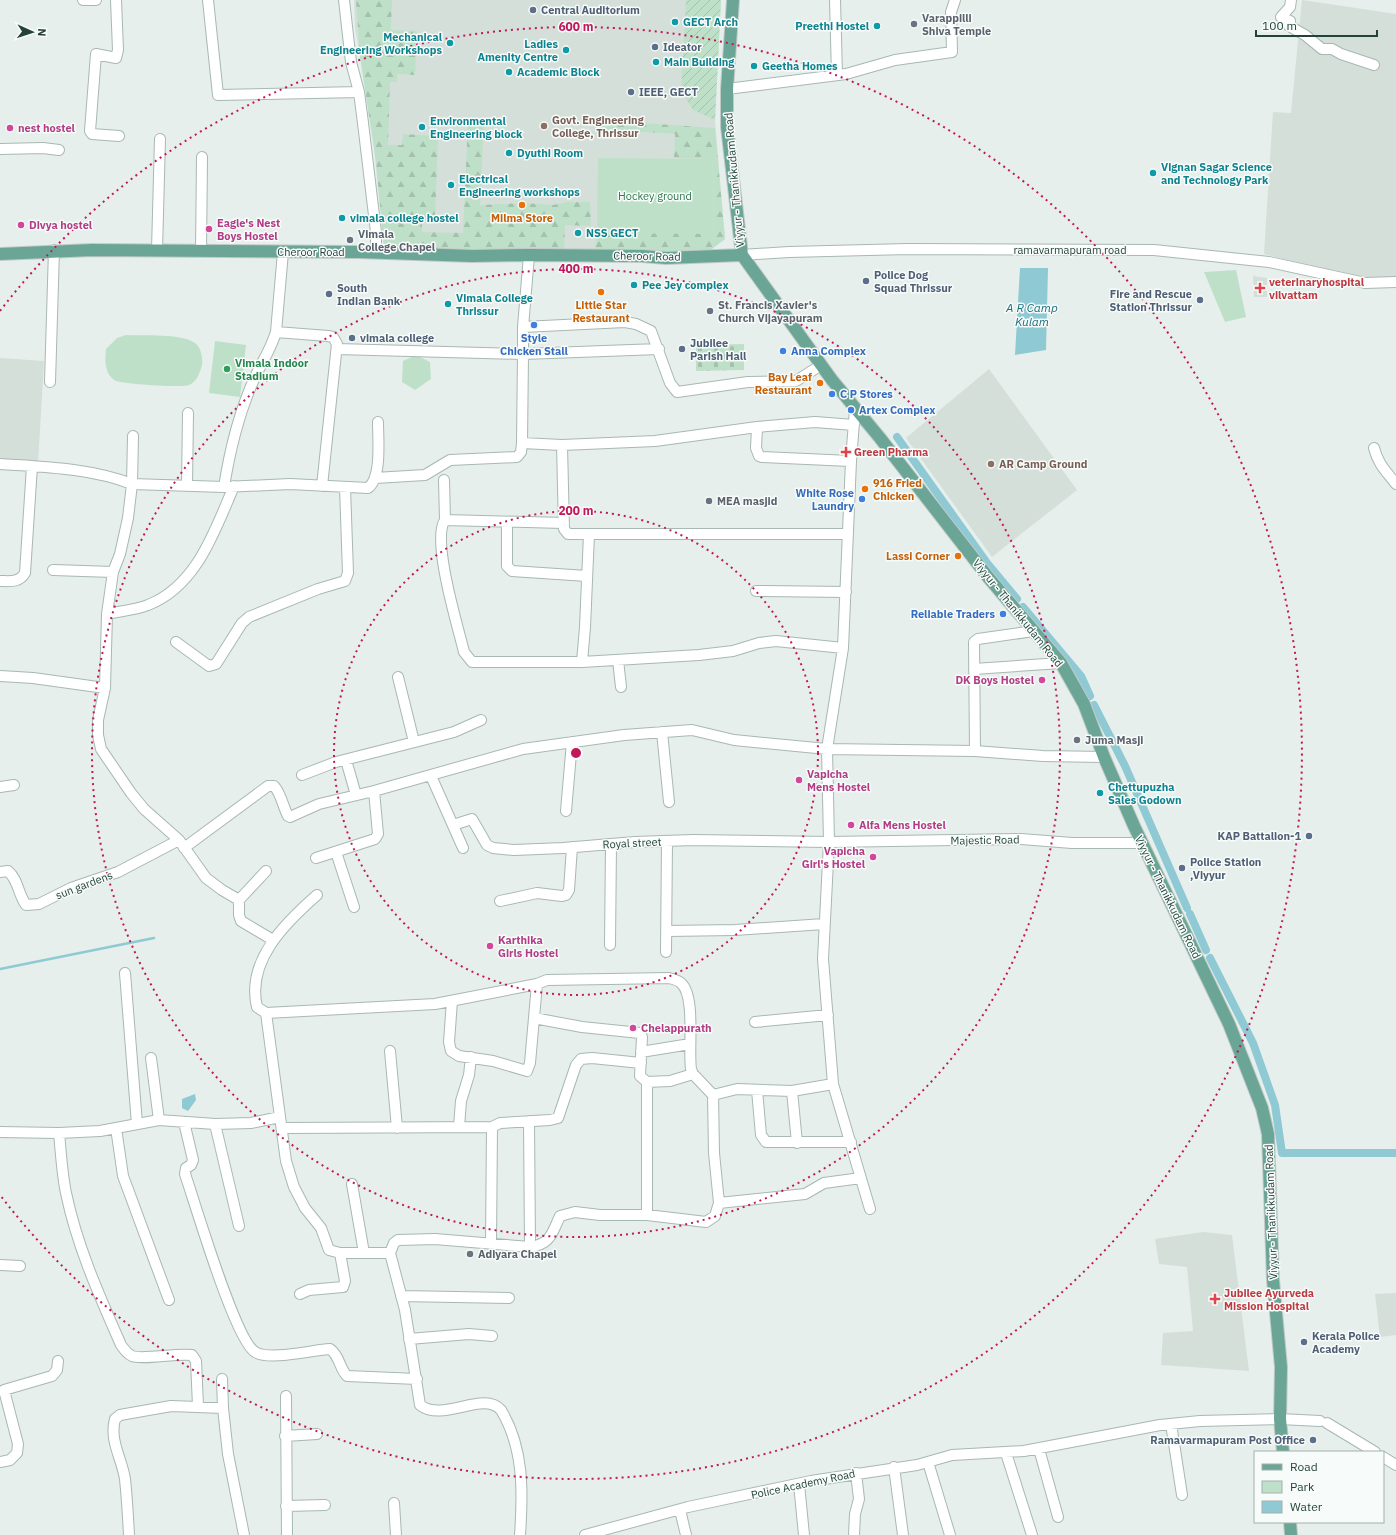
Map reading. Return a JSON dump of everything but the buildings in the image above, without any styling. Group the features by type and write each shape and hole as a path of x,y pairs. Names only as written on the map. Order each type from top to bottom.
{"main road":[{"name":"Viyyur - Thanikkudam Road","path":"733,0 727,89 728,133 742,255 821,365 855,409 988,577 1061,664 1084,704 1104,757 1142,843 1229,1024 1262,1108 1268,1134 1273,1280 1281,1367 1280,1419 1283,1451"},
{"name":"Cheroor Road","path":"0,254 54,250 157,250 376,252 472,256 529,254 642,256 666,258 742,255"},
{"path":"1290,1523 1291,1535"}],"street":[{"path":"83,0 96,0"},
{"path":"116,0 118,50 116,58 96,54 90,131 92,134 119,136"},
{"path":"208,0 218,95 359,92"},
{"path":"344,0 351,62 359,92 376,232 376,252"},
{"path":"835,0 837,75"},
{"path":"727,89 837,75 895,60 952,52 952,12 955,0"},
{"path":"1291,0 1290,7 1281,17 1290,21 1289,26 1310,38 1322,49 1332,49 1341,54 1374,66"},
{"path":"157,250 160,139"},
{"path":"0,149 43,148 59,150"},
{"path":"201,251 202,157"},
{"path":"50,382 54,250"},
{"name":"ramavarmapuram road","path":"742,255 789,252 908,250 1154,250 1269,262 1365,283 1396,282"},
{"path":"107,614 149,604 176,588 193,570 212,535 229,487 228,458 239,419 255,377 272,345 276,332 283,252"},
{"path":"375,478 425,475 450,460 516,457 522,452 523,327 529,254"},
{"path":"523,327 630,323 652,331 670,383 677,392 748,382 796,381 821,365"},
{"path":"276,332 328,336 336,340 337,349 322,486"},
{"path":"337,349 523,354 659,349"},
{"path":"855,409 851,460 843,648 827,749 829,842 823,960 833,1084 870,1209"},
{"path":"188,413 188,486"},
{"path":"0,464 86,472 120,479 132,484 229,487 290,484 368,488 373,484 377,465 378,422"},
{"path":"522,443 562,445 655,441 757,427 815,422 854,425"},
{"path":"757,427 756,448 759,456 851,460"},
{"path":"133,436 132,484 128,518 120,554 113,572 107,614 105,688 98,720 98,734 101,749 114,770 144,808 182,844 206,878 222,890 240,900"},
{"path":"562,445 564,529 568,534 848,534"},
{"path":"1374,448 1379,463 1396,484"},
{"path":"0,581 17,581 22,578 25,573 32,466"},
{"path":"444,480 445,520 441,525 443,561 464,652 469,659 475,663 582,662 699,655 733,651 759,643 776,641 843,648"},
{"path":"176,642 209,666 212,666 216,664 242,623 249,617 345,581 348,573 345,487"},
{"path":"445,520 564,522"},
{"path":"507,522 506,561 507,566 512,571 587,576"},
{"path":"582,662 589,534"},
{"path":"53,570 113,572"},
{"path":"756,591 846,592"},
{"path":"976,751 973,647 975,640 1034,631"},
{"path":"618,660 621,687"},
{"path":"974,669 1061,664"},
{"path":"0,676 33,678 105,688"},
{"path":"398,677 414,742"},
{"path":"302,775 346,760 454,732 481,720"},
{"path":"182,844 268,786 274,786 277,789 284,809 290,817 319,804 431,776 523,749 662,732 692,730 734,740 827,749 976,751 1043,756 1104,757"},
{"path":"662,732 669,802"},
{"path":"566,811 572,742"},
{"path":"346,760 356,795"},
{"path":"431,776 463,848"},
{"path":"0,787 14,785"},
{"path":"316,858 375,840 378,834 374,791"},
{"name":"Royal street","path":"453,825 472,819 487,845 492,848 514,850 667,841 829,842"},
{"name":"Majestic Road","path":"829,842 1021,839 1072,843 1142,843"},
{"path":"666,952 667,841"},
{"name":"sun gardens","path":"0,872 8,871 13,876 21,898 26,905 32,906 71,888 118,872 182,844"},
{"path":"610,945 611,844"},
{"path":"500,901 532,893 562,896 566,894 569,890 572,847"},
{"path":"336,852 354,907"},
{"path":"266,871 240,900 238,915 241,921 274,940"},
{"path":"317,895 294,915 274,940 260,963 254,995 258,1007 266,1013 414,1006 452,1001 537,984 547,980 669,978 680,982 686,992 690,1014 690,1062 693,1074 713,1095 714,1154 719,1203 715,1216 706,1222 647,1215 600,1215 575,1212 566,1213 560,1216 548,1241 539,1245 530,1247 491,1242 434,1239 401,1240 394,1243 390,1253 410,1339 420,1405 426,1409 444,1411 488,1403 498,1406 516,1448 522,1472 523,1504 520,1535"},
{"path":"667,931 735,930 824,924"},
{"path":"125,973 137,1124"},
{"path":"452,1001 450,1048 454,1054 493,1061 527,1071 530,1063 537,984"},
{"path":"266,1013 286,1161 294,1187 305,1208 321,1228 329,1250 340,1253 390,1253"},
{"path":"755,1022 828,1015"},
{"path":"534,1018 582,1027 638,1032 642,1038 640,1076 647,1082 670,1081 693,1074"},
{"path":"641,1052 690,1044"},
{"path":"390,1051 397,1128"},
{"path":"459,1128 461,1101 469,1075 471,1057"},
{"path":"151,1058 158,1120"},
{"path":"282,1128 459,1128 492,1127 500,1123 550,1120 559,1116 576,1065 581,1059 641,1063"},
{"path":"647,1082 647,1215"},
{"path":"713,1095 738,1089 792,1091 833,1084"},
{"path":"757,1090 763,1140 770,1143 851,1142"},
{"path":"792,1091 798,1143"},
{"path":"0,1132 59,1133 100,1131 158,1120 215,1124 251,1123 280,1118"},
{"path":"529,1121 530,1247"},
{"path":"184,1122 193,1160 191,1165 186,1168 185,1174 219,1279 246,1342 254,1352 263,1355 275,1355 330,1349 336,1354 342,1371 347,1376 417,1379"},
{"path":"215,1124 239,1226"},
{"path":"491,1242 492,1127"},
{"path":"116,1128 123,1176 169,1300"},
{"path":"59,1133 66,1192 79,1241 95,1287 121,1345 125,1351 133,1356 183,1354 192,1356 196,1361 198,1406"},
{"path":"719,1203 805,1194 824,1183 861,1178"},
{"path":"352,1184 364,1253"},
{"path":"300,1294 309,1290 343,1287 345,1281 340,1253"},
{"path":"0,1265 20,1266"},
{"path":"401,1296 509,1298"},
{"path":"410,1339 469,1334 492,1336"},
{"path":"0,1462 10,1460 17,1453 18,1444 2,1390 52,1376 57,1370 58,1361"},
{"path":"222,1379 223,1408 228,1454 244,1535"},
{"path":"286,1396 285,1436 287,1535"},
{"path":"129,1535 124,1478 112,1427 115,1419 120,1416 171,1406 223,1408"},
{"name":"Police Academy Road","path":"585,1535 680,1510 799,1484 856,1473 928,1462 952,1455 1006,1453 1039,1449 1171,1424 1200,1420 1280,1419 1324,1422 1373,1451"},
{"path":"1171,1424 1182,1495"},
{"path":"285,1436 317,1434"},
{"path":"1039,1449 1058,1517"},
{"path":"1006,1453 1032,1535"},
{"path":"1384,1458 1396,1465"},
{"path":"928,1462 950,1535"},
{"path":"894,1467 903,1535"},
{"path":"854,1535 855,1514 859,1499 856,1473"},
{"path":"799,1484 804,1535"},
{"path":"394,1503 396,1535"},
{"path":"286,1506 325,1505"},
{"path":"680,1510 686,1535"}],"shaded area":[{"name":"Govt. Engineering College, Thrissur","path":"354,0 721,0 715,120 725,239 708,252 384,248 371,118 355,28"},
{"path":"1302,0 1396,14 1396,277 1360,279 1264,254 1273,112 1291,113"},
{"name":"veterinaryhospital vilvattam","path":"1253,276 1267,278 1267,297 1254,297"},
{"path":"0,358 44,361 38,464 0,462"},
{"name":"AR Camp Ground","path":"989,369 1077,490 992,557 906,438"},
{"name":"Jubilee Ayurveda Mission Hospital","path":"1203,1232 1232,1235 1249,1371 1161,1365 1163,1333 1193,1331 1187,1267 1159,1264 1155,1239"},
{"path":"1396,1293 1396,1335 1380,1337 1375,1294"}],"green space":[{"path":"356,0 392,0 391,30 417,31 415,75 397,74 397,82 390,82 388,145 402,145 403,134 438,136 435,220 422,220 422,232 463,233 468,121 484,122 480,205 524,203 553,205 566,202 590,202 591,226 565,225 564,250 384,248 376,162 360,57"},
{"path":"686,0 721,0 715,120 693,110 681,91"},
{"path":"600,120 715,128 725,239 708,252 595,251 597,233 713,234 714,159 674,158 675,134 599,129"},
{"name":"Hockey ground","path":"598,158 714,159 713,235 597,233"},
{"path":"1236,270 1246,317 1225,322 1204,272"},
{"path":"126,335 172,336 195,343 200,350 202,359 202,365 198,376 192,384 184,386 138,384 114,380 107,370 105,362 106,349 117,338"},
{"name":"Vimala Indoor Stadium","path":"215,341 246,345 240,397 209,393"},
{"path":"744,344 744,370 696,371 696,345"},
{"path":"416,355 430,362 431,379 415,390 402,382 403,361"}],"water":[{"name":"A R Camp Kulam","path":"1020,268 1048,268 1046,350 1015,355"},
{"path":"195,1094 196,1100 188,1111 182,1108 182,1099"}],"waterway":[{"path":"897,437 987,563 1017,599"},
{"path":"1023,607 1081,676 1090,696"},
{"path":"1094,705 1125,766 1187,908"},
{"path":"1190,914 1206,950"},
{"path":"0,969 154,938"},
{"path":"1210,958 1253,1043 1275,1105 1282,1153 1396,1153"}],"place":[{"name":"Central Auditorium","path":"533,10"},
{"name":"GECT Arch","path":"675,22"},
{"name":"Varappilli Shiva Temple","path":"914,24"},
{"name":"Preethi Hostel","path":"877,26"},
{"name":"Mechanical Engineering Workshops","path":"450,43"},
{"name":"Ideator","path":"655,47"},
{"name":"Ladies Amenity Centre","path":"566,50"},
{"name":"Main Building","path":"656,62"},
{"name":"Geetha Homes","path":"754,66"},
{"name":"Academic Block","path":"509,72"},
{"name":"IEEE, GECT","path":"631,92"},
{"name":"Govt. Engineering College, Thrissur","path":"544,126"},
{"name":"Environmental Engineering block","path":"422,127"},
{"name":"nest hostel","path":"10,128"},
{"name":"Dyuthi Room","path":"509,153"},
{"name":"Vignan Sagar Science and Technology Park","path":"1153,173"},
{"name":"Electrical Engineering workshops","path":"451,185"},
{"name":"Milma Store","path":"522,205"},
{"name":"vimala college hostel","path":"342,218"},
{"name":"Divya hostel","path":"21,225"},
{"name":"Eagle's Nest Boys Hostel","path":"209,229"},
{"name":"NSS GECT","path":"578,233"},
{"name":"Vimala College Chapel","path":"350,240"},
{"name":"Police Dog Squad Thrissur","path":"866,281"},
{"name":"Pee Jey complex","path":"634,285"},
{"name":"veterinaryhospital vilvattam","path":"1260,288"},
{"name":"Little Star Restaurant","path":"601,292"},
{"name":"South Indian Bank","path":"329,294"},
{"name":"Fire and Rescue Station Thrissur","path":"1200,300"},
{"name":"Vimala College Thrissur","path":"448,304"},
{"name":"St. Francis Xavier's Church Vijayapuram","path":"710,311"},
{"name":"Style Chicken Stall","path":"534,325"},
{"name":"vimala college","path":"352,338"},
{"name":"Jubilee Parish Hall","path":"682,349"},
{"name":"Anna Complex","path":"783,351"},
{"name":"Vimala Indoor Stadium","path":"227,369"},
{"name":"Bay Leaf Restaurant","path":"820,383"},
{"name":"C P Stores","path":"832,394"},
{"name":"Artex Complex","path":"851,410"},
{"name":"Green Pharma","path":"846,452"},
{"name":"AR Camp Ground","path":"991,464"},
{"name":"916 Fried Chicken","path":"865,489"},
{"name":"White Rose Laundry","path":"862,499"},
{"name":"MEA masjid","path":"709,501"},
{"name":"Lassi Corner","path":"958,556"},
{"name":"Reliable Traders","path":"1003,614"},
{"name":"DK Boys Hostel","path":"1042,680"},
{"name":"Juma Masji","path":"1077,740"},
{"name":"Vapicha Mens Hostel","path":"799,780"},
{"name":"Chettupuzha Sales Godown","path":"1100,793"},
{"name":"Alfa Mens Hostel","path":"851,825"},
{"name":"KAP Battalion-1","path":"1309,836"},
{"name":"Vapicha Girl's Hostel","path":"873,857"},
{"name":"Police Station ,Viyyur","path":"1182,868"},
{"name":"Karthika Girls Hostel","path":"490,946"},
{"name":"Chelappurath","path":"633,1028"},
{"name":"Adiyara Chapel","path":"470,1254"},
{"name":"Jubilee Ayurveda Mission Hospital","path":"1215,1299"},
{"name":"Kerala Police Academy","path":"1304,1342"},
{"name":"Ramavarmapuram Post Office","path":"1313,1440"}]}
